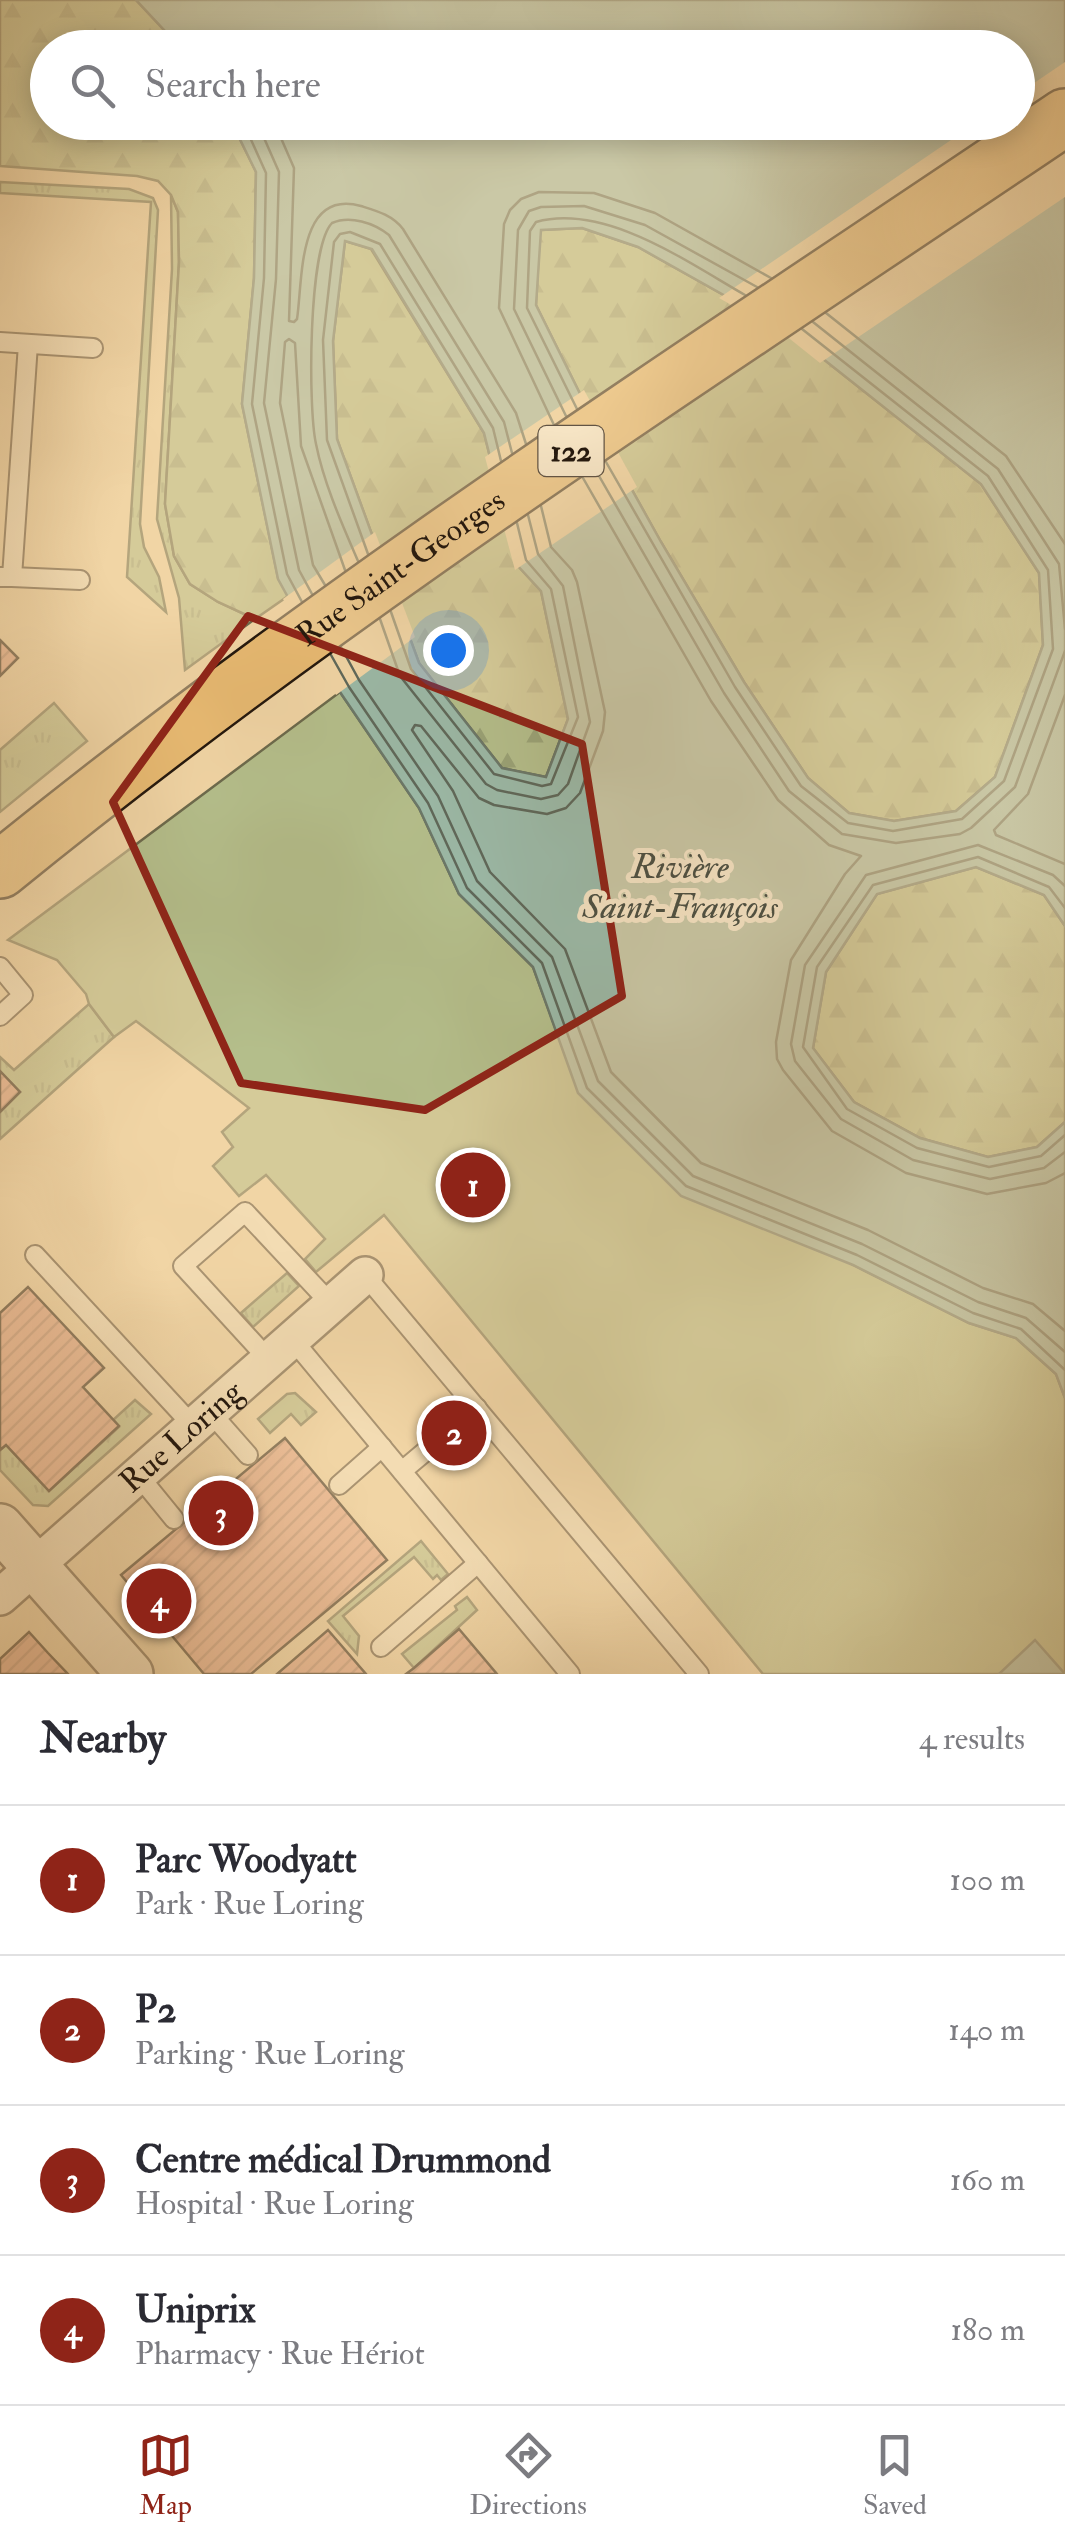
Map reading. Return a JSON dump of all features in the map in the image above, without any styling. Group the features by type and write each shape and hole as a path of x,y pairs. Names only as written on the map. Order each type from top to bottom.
{"main road":[{"name":"Rue Saint-Georges","path":"1035,137 1065,117"},
{"name":"Rue Saint-Georges","path":"0,870 87,799 301,638 451,532 1031,140"}],"street":[{"name":"Rue Loring","path":"0,1597 365,1275"},
{"path":"0,1527 130,1674"}],"lane":[{"path":"0,342 93,348"},
{"path":"28,344 6,577 80,580"},
{"path":"0,968 23,995 0,1016"},
{"path":"332,1305 245,1212 183,1266 282,1350 382,1447 570,1674"},
{"path":"35,1255 203,1420 248,1455"},
{"path":"365,1275 699,1674"},
{"path":"402,1471 477,1408"},
{"path":"338,1485 382,1447"},
{"path":"140,1476 174,1519"},
{"path":"381,1648 478,1563"}],"highlighted area":[{"path":"248,616 582,744 622,996 425,1110 241,1083 113,802"}],"green space":[{"path":"0,0 136,0 164,30 30,30 30,140 240,140 256,172 254,278 242,404 278,578 288,596 255,619 190,584 174,556 165,504 179,262 178,212 171,195 158,181 137,176 0,166"},
{"path":"0,182 129,189 153,198 158,210 140,524 144,547 159,577 166,612 127,577 151,202 0,193"},
{"path":"171,195 178,212 179,262 165,504 174,556 190,584 255,619 185,670 179,598 157,519 172,269"},
{"path":"582,228 638,247 788,331 981,484 1039,573 1043,645 995,777 956,811 894,821 849,813 808,778 744,682 592,418 536,305 540,230"},
{"path":"345,241 371,249 484,433 517,565 541,591 568,719 546,777 502,768 419,663 337,439 333,341"},
{"path":"340,692 419,808 459,894 533,967 579,1093 853,1265 969,1323 1016,1338 1056,1374 1065,1398 1065,1674 763,1674 384,1215 316,1272 305,1259 325,1239 266,1175 239,1196 213,1166 233,1147 222,1132 249,1108 136,1021 114,1037 86,994 57,960 8,940"},
{"path":"54,703 87,741 0,812 0,750"},
{"path":"976,867 1044,895 1065,926 1065,1122 1037,1147 988,1157 920,1138 854,1102 813,1048 826,972 877,894"},
{"path":"89,1004 114,1037 0,1139 0,1112 20,1092 0,1071 0,1057 14,1070"},
{"path":"287,1273 299,1286 253,1327 241,1313"},
{"path":"295,1393 316,1412 301,1425 291,1414 270,1433 258,1419 287,1394"},
{"path":"135,1400 151,1414 48,1506 33,1505 0,1470 0,1450 6,1445 49,1491 119,1427 113,1420"},
{"path":"421,1541 448,1574 441,1580 437,1575 433,1579 414,1557 343,1616 359,1636 357,1654 328,1621"},
{"path":"467,1597 477,1610 414,1668 402,1654 457,1610 455,1606"}],"water":[{"name":"Rivière Saint-François","path":"136,0 1065,0 1065,926 1044,895 976,867 877,894 826,972 813,1048 854,1102 920,1138 988,1157 1037,1147 1065,1122 1065,1398 1056,1374 1016,1338 969,1323 853,1265 681,1196 578,1093 533,967 459,894 419,808 340,692 278,579 242,404 254,278 256,172 240,140 1035,140 1035,30 164,30","holes":["582,228 638,247 788,331 981,484 1039,573 1043,645 995,777 956,811 894,821 849,813 808,778 744,682 661,542 592,418 536,305 541,230","345,241 372,249 484,433 517,565 541,591 568,719 546,777 502,768 419,663 337,439 333,341"]},
{"path":"1035,1640 1065,1674 999,1674"}],"pier":[{"path":"1065,62 1065,197 820,363 785,335 719,298 951,140 1035,140 1035,82"},
{"path":"584,390 637,487 515,570 485,457"},
{"path":"375,532 415,637 336,695 283,599"}],"building":[{"path":"0,640 18,658 0,676"},
{"path":"0,1071 20,1092 0,1112"},
{"path":"28,1287 104,1368 83,1387 119,1426 49,1491 6,1445 0,1450 0,1313"},
{"path":"285,1438 387,1560 251,1674 204,1674 121,1575"},
{"path":"459,1629 497,1674 406,1674 414,1668"},
{"path":"328,1630 366,1674 277,1674"},
{"path":"29,1632 68,1674 0,1674 0,1659"}],"place":[{"name":"Parc Woodyatt","path":"473,1185"},
{"name":"P2","path":"454,1433"},
{"name":"Centre médical Drummond","path":"221,1513"},
{"name":"Uniprix","path":"159,1601"}]}
